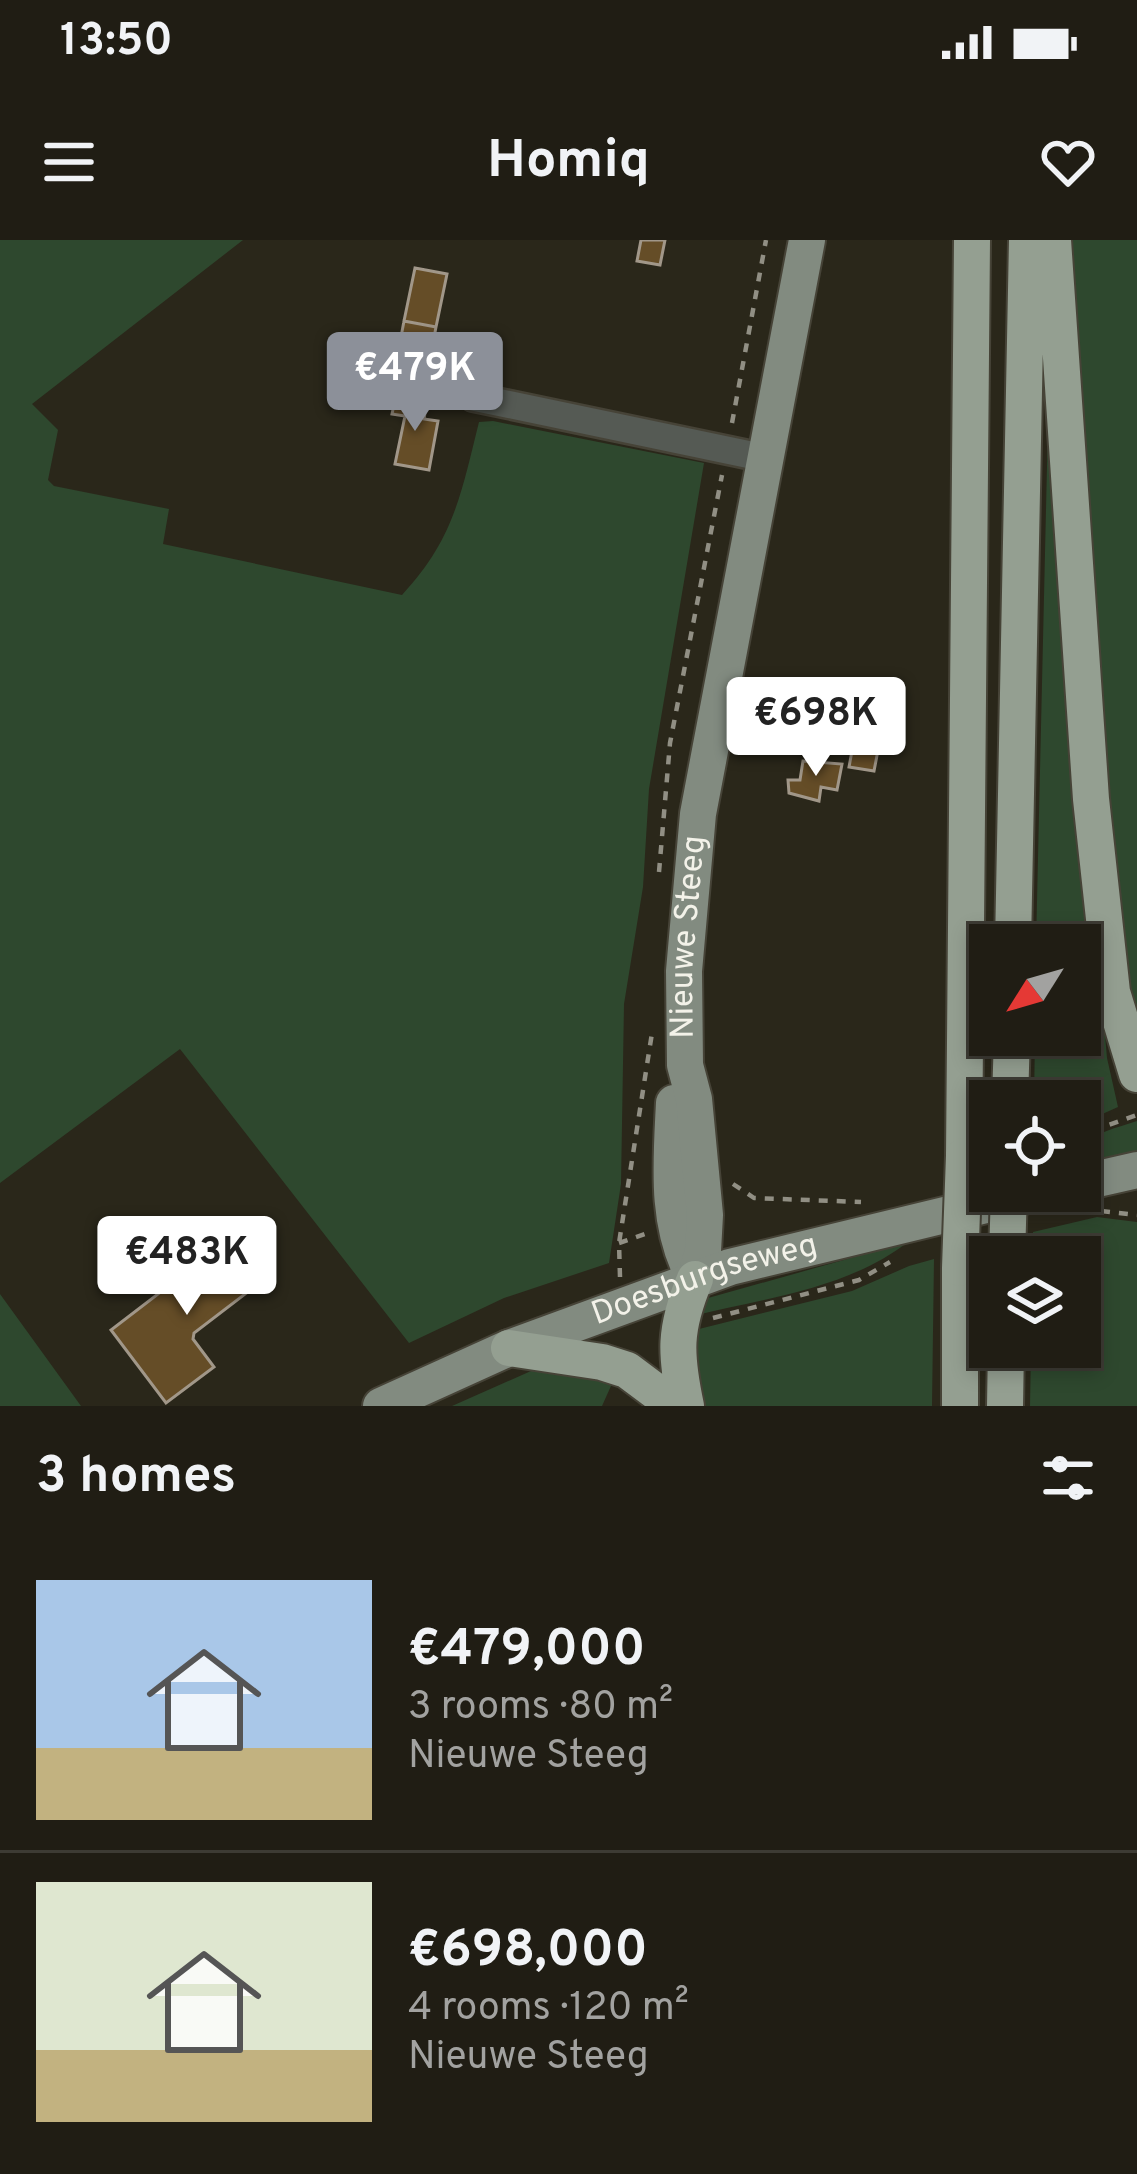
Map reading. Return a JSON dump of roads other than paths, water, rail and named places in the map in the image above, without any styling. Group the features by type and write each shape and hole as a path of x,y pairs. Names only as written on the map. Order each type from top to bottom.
{"highway":[{"path":"960,1406 972,240"},
{"path":"1013,924 1027,240"},
{"path":"1053,240 1091,799 1112,992 1137,1074"},
{"path":"686,1406 676,1358 679,1326 695,1279"},
{"path":"508,1348 615,1366 639,1376 675,1406"},
{"path":"1005,1406 1006,1368"}],"main road":[{"name":"Nieuwe Steeg","path":"695,1279 683,1258 690,1220 694,1099 685,1065 684,971 698,814 807,240"},
{"path":"1101,1189 1137,1170"},
{"name":"Doesburgseweg","path":"380,1406 508,1348 695,1279 772,1255 969,1209"},
{"path":"626,1304 690,1220 772,1255"}],"street":[{"path":"473,397 765,458"}]}
